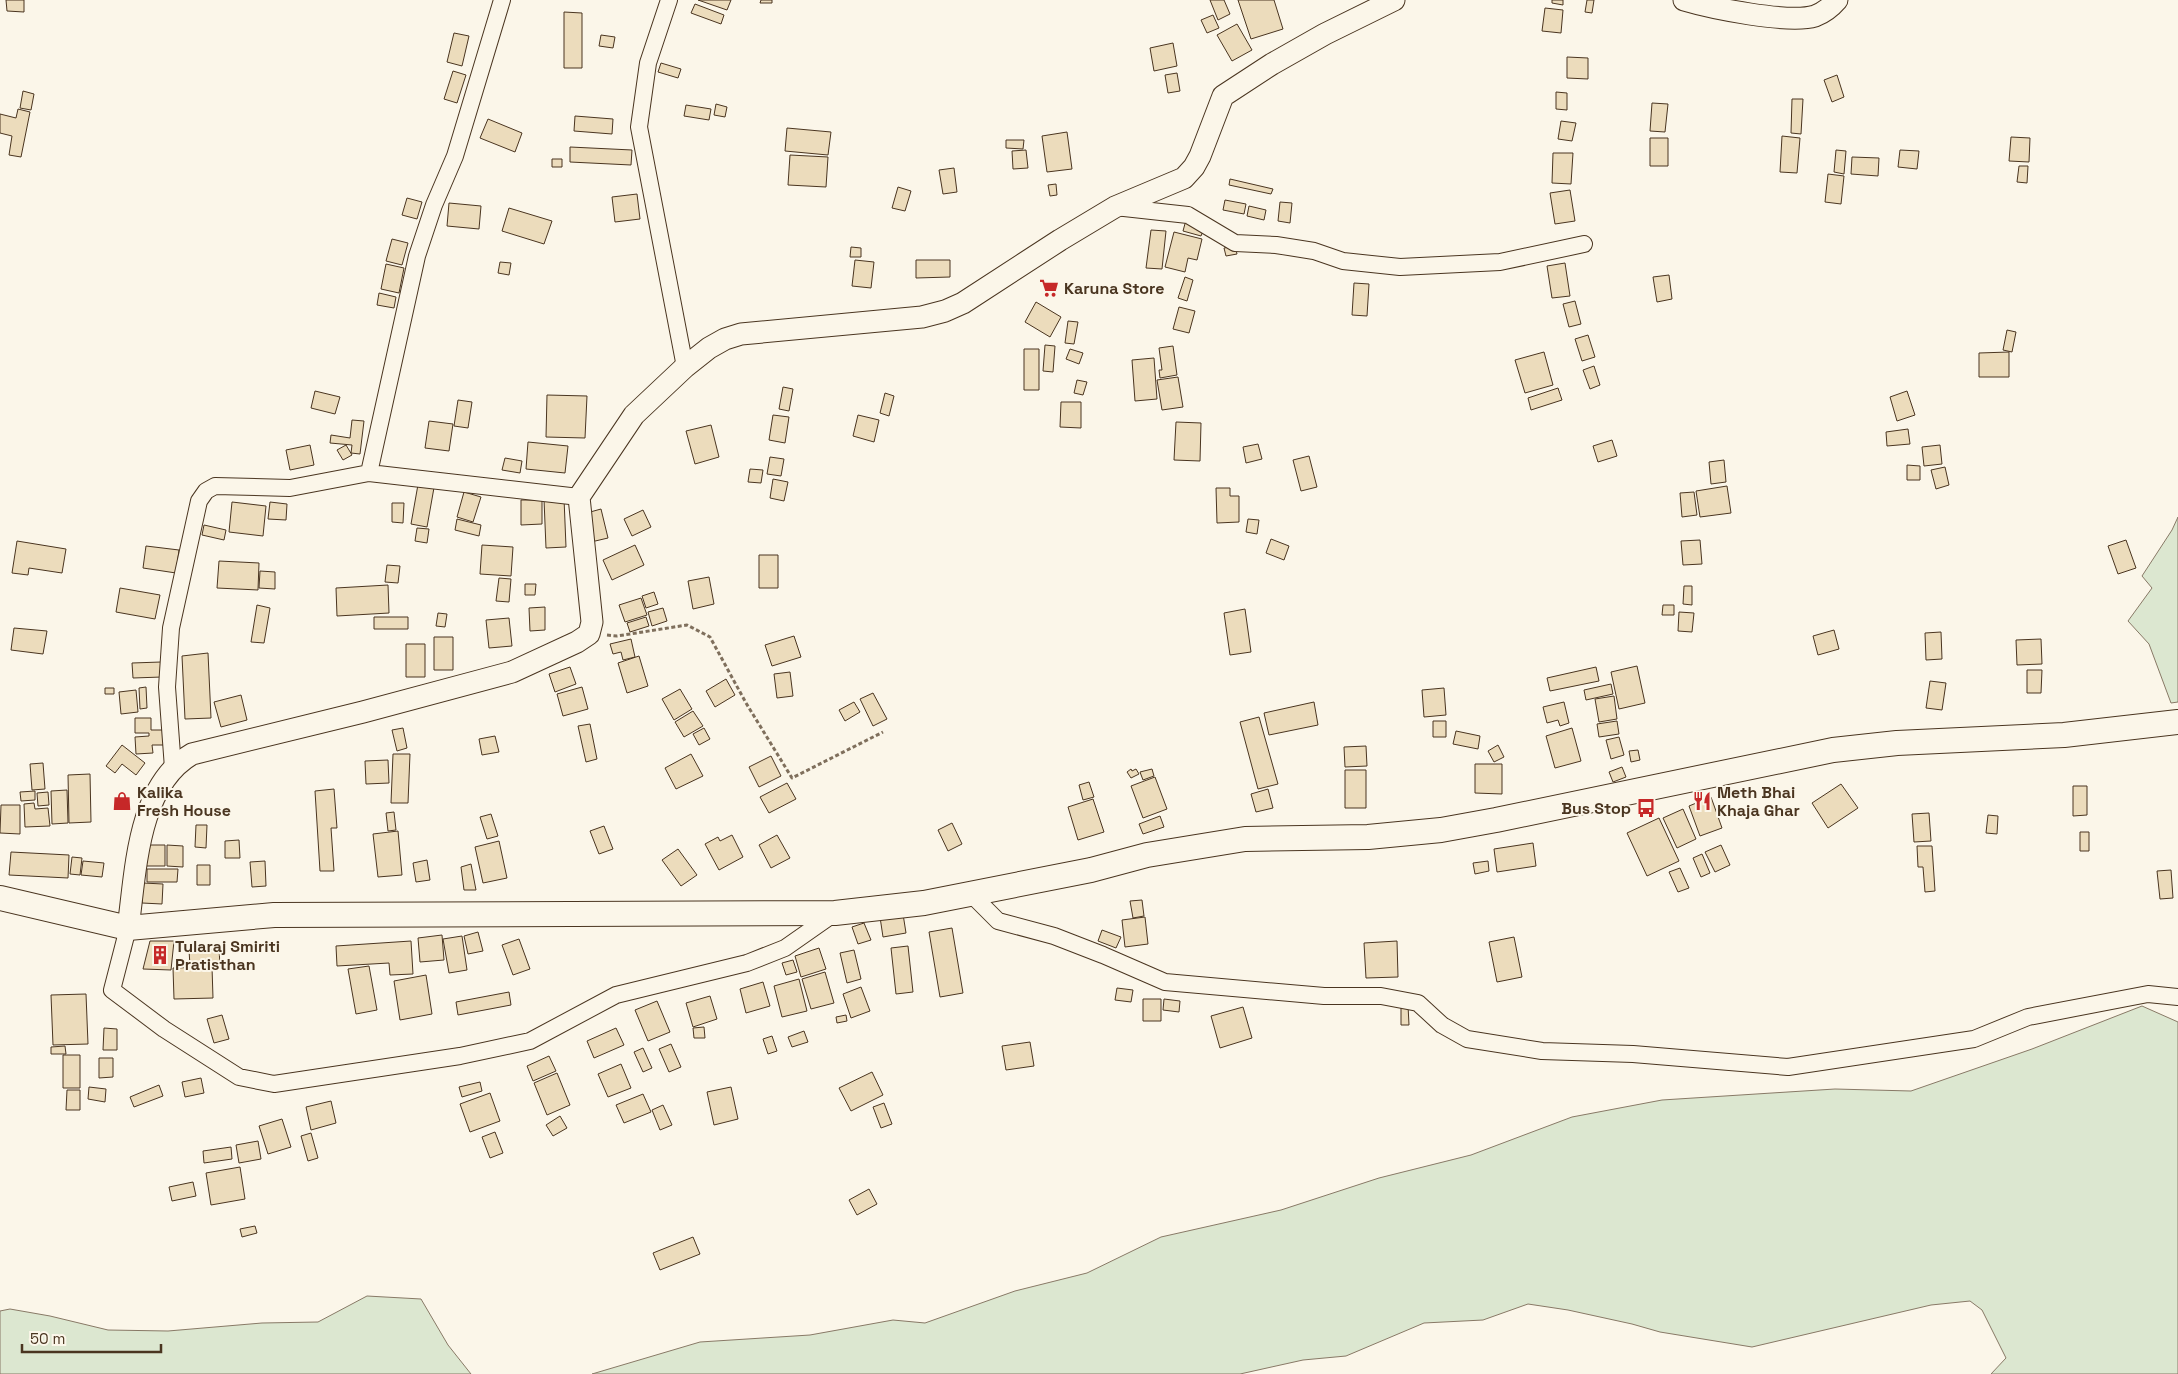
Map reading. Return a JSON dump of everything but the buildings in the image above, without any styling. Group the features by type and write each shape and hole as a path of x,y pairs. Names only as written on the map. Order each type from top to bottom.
{"main road":[{"path":"0,898 128,928 274,915 835,913 924,903 1091,870 1148,855 1245,839 1368,837 1441,830 1832,750 1897,743 2064,736 2178,722"}],"street":[{"path":"369,473 417,256 434,205 455,156 502,0"},
{"path":"669,0 648,63 639,127 685,366"},
{"path":"835,913 785,948 747,963 616,995 530,1041 460,1056 274,1084 239,1077 164,1029 112,990 128,928 141,833 154,798 173,768 182,760 192,754 363,712 512,672 589,634 592,622 579,497 634,415 685,366 725,339 741,334 922,316 946,311 963,303 1115,207 1184,178 1194,167 1200,156 1223,96 1272,64 1325,34 1394,0"},
{"path":"1684,0 1703,6 1791,19 1814,16 1837,0"},
{"path":"1115,207 1188,215 1235,243 1276,245 1314,251 1343,261 1400,267 1500,262 1584,244"},
{"path":"173,768 167,686 172,628 199,501 206,491 216,486 290,488 369,473 579,497"},
{"path":"970,894 998,921 1062,940 1103,955 1165,982 1324,996 1381,996 1418,1003 1442,1024 1467,1039 1542,1051 1633,1054 1788,1067 1974,1039 2028,1017 2148,994 2178,997"}],"path":[{"path":"589,634 617,636 687,625 710,637 746,703 792,778 883,732"}],"green space":[{"path":"2178,517 2178,702 2171,703 2149,644 2128,621 2152,588 2142,576 2172,530"},
{"path":"2142,1006 2178,1022 2178,1374 1991,1374 2006,1358 1982,1310 1970,1301 1931,1305 1752,1347 1660,1332 1568,1310 1528,1304 1483,1320 1424,1323 1346,1356 1303,1360 1240,1374 592,1374 700,1342 810,1335 893,1320 925,1323 1015,1291 1087,1273 1161,1237 1281,1210 1379,1178 1471,1155 1572,1117 1662,1100 1835,1089 1911,1091 2032,1049"},
{"path":"367,1296 421,1299 448,1345 471,1374 0,1374 0,1311 10,1309 50,1316 108,1330 168,1331 262,1323 318,1322"}],"place":[{"name":"Karuna Store","path":"1049,288"},
{"name":"Kalika Fresh House","path":"122,801"},
{"name":"Meth Bhai Khaja Ghar","path":"1702,801"},
{"name":"Bus Stop","path":"1646,808"},
{"name":"Tularaj Smiriti Pratisthan","path":"160,955"}]}
